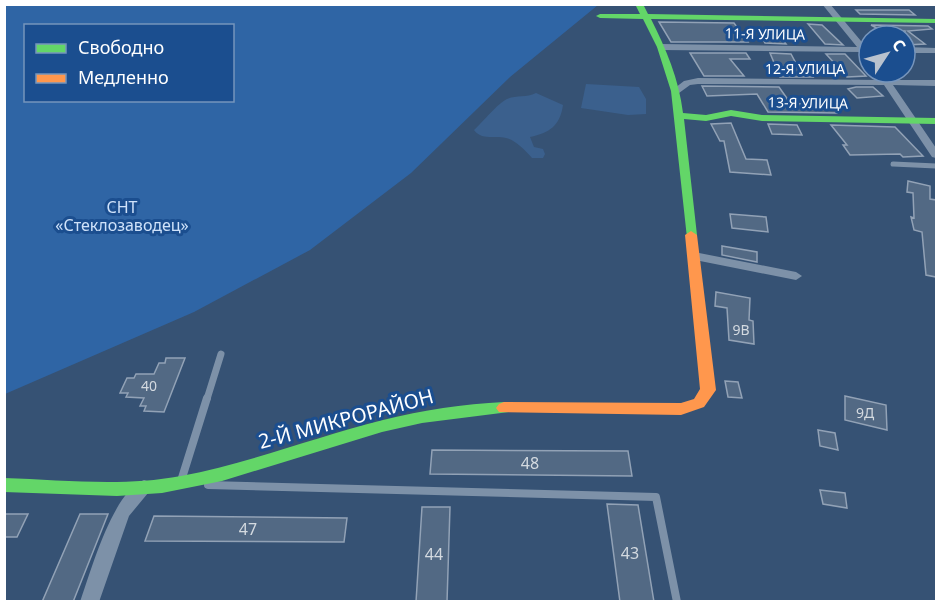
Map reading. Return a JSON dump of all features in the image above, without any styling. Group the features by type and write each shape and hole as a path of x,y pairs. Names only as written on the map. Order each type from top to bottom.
{"street":[{"path":"639,4 661,47 676,91 694,256 796,276"},
{"path":"826,4 837,20 857,40"},
{"path":"600,16 936,21"},
{"name":"11-Я УЛИЦА","path":"661,47 857,49"},
{"path":"917,50 936,51"},
{"name":"12-Я УЛИЦА","path":"676,91 681,85 698,81 857,83"},
{"name":"12-Я УЛИЦА","path":"917,83 936,83"},
{"path":"888,84 936,155"},
{"name":"13-Я УЛИЦА","path":"680,116 706,118 731,113 762,118 936,121"},
{"name":"2-Й МИКРОРАЙОН","path":"4,485 144,487 179,484 230,472 385,425 444,412 495,407 681,409 699,403 708,390 694,256"},
{"path":"89,602 122,512 144,487"}],"lane":[{"path":"893,164 936,166"},
{"path":"221,354 179,484 656,497 676,602"}],"green space":[{"name":"СНТ «Стеклозаводец»","path":"5,4 598,4 510,77 411,173 310,250 194,312 5,394"}],"shaded area":[{"path":"586,84 639,87 646,99 646,114 628,115 581,108"},
{"path":"536,93 563,105 559,118 548,131 530,137 534,147 543,149 545,154 543,158 532,158 509,139 485,137 474,130 503,101"}],"building":[{"path":"856,10 909,10 915,15 860,14"},
{"path":"659,22 734,23 748,42 671,42"},
{"path":"808,24 822,25 843,45 825,44"},
{"path":"917,26 928,26 932,29 917,30"},
{"path":"760,34 778,34 786,44 765,43"},
{"path":"917,38 925,44 917,44"},
{"path":"690,53 746,53 750,59 730,59 744,76 704,76"},
{"path":"770,53 791,54 798,67 806,67 813,77 780,77"},
{"path":"826,54 845,54 857,67 857,76 847,77"},
{"path":"702,86 779,87 791,104 832,103 837,113 768,112 757,94 707,96"},
{"path":"873,87 883,96 857,98 848,89"},
{"path":"731,123 746,159 767,160 771,175 730,172 724,141 720,141 711,124"},
{"path":"768,124 797,125 802,135 772,134"},
{"path":"831,125 895,127 923,156 850,155 843,145 847,145"},
{"path":"908,181 930,186 930,199 936,200 936,277 926,275 922,232 914,230 911,217 914,218 913,193 907,192"},
{"path":"730,214 766,217 768,232 732,228"},
{"path":"722,246 757,252 757,262 722,255"},
{"path":"716,292 750,298 749,320 753,321 754,344 729,340 727,308 715,306"},
{"path":"166,358 185,358 164,412 144,411 146,406 140,406 144,398 126,397 128,393 120,393 127,378 134,378 136,374 154,374 159,363 165,363"},
{"path":"725,381 738,382 742,398 728,397"},
{"path":"845,396 886,405 887,430 845,420"},
{"path":"818,430 835,433 838,450 820,446"},
{"path":"432,450 628,451 632,476 430,474"},
{"path":"820,490 845,493 847,508 823,504"},
{"path":"607,504 638,505 654,602 620,602"},
{"path":"422,507 450,507 447,602 416,602"},
{"path":"4,514 28,514 17,537 4,537"},
{"path":"80,514 108,514 73,602 42,602"},
{"path":"154,516 347,518 344,542 145,541"}],"traffic: fast":[{"path":"639,4 661,47 676,91 691,235"},
{"path":"600,16 936,21"},
{"path":"680,116 706,118 731,113 762,118 936,121"},
{"path":"4,485 117,489 182,483 222,474 382,426 463,410 504,408"}],"traffic: slow":[{"path":"504,408 681,409 699,403 708,390 691,235"}]}
